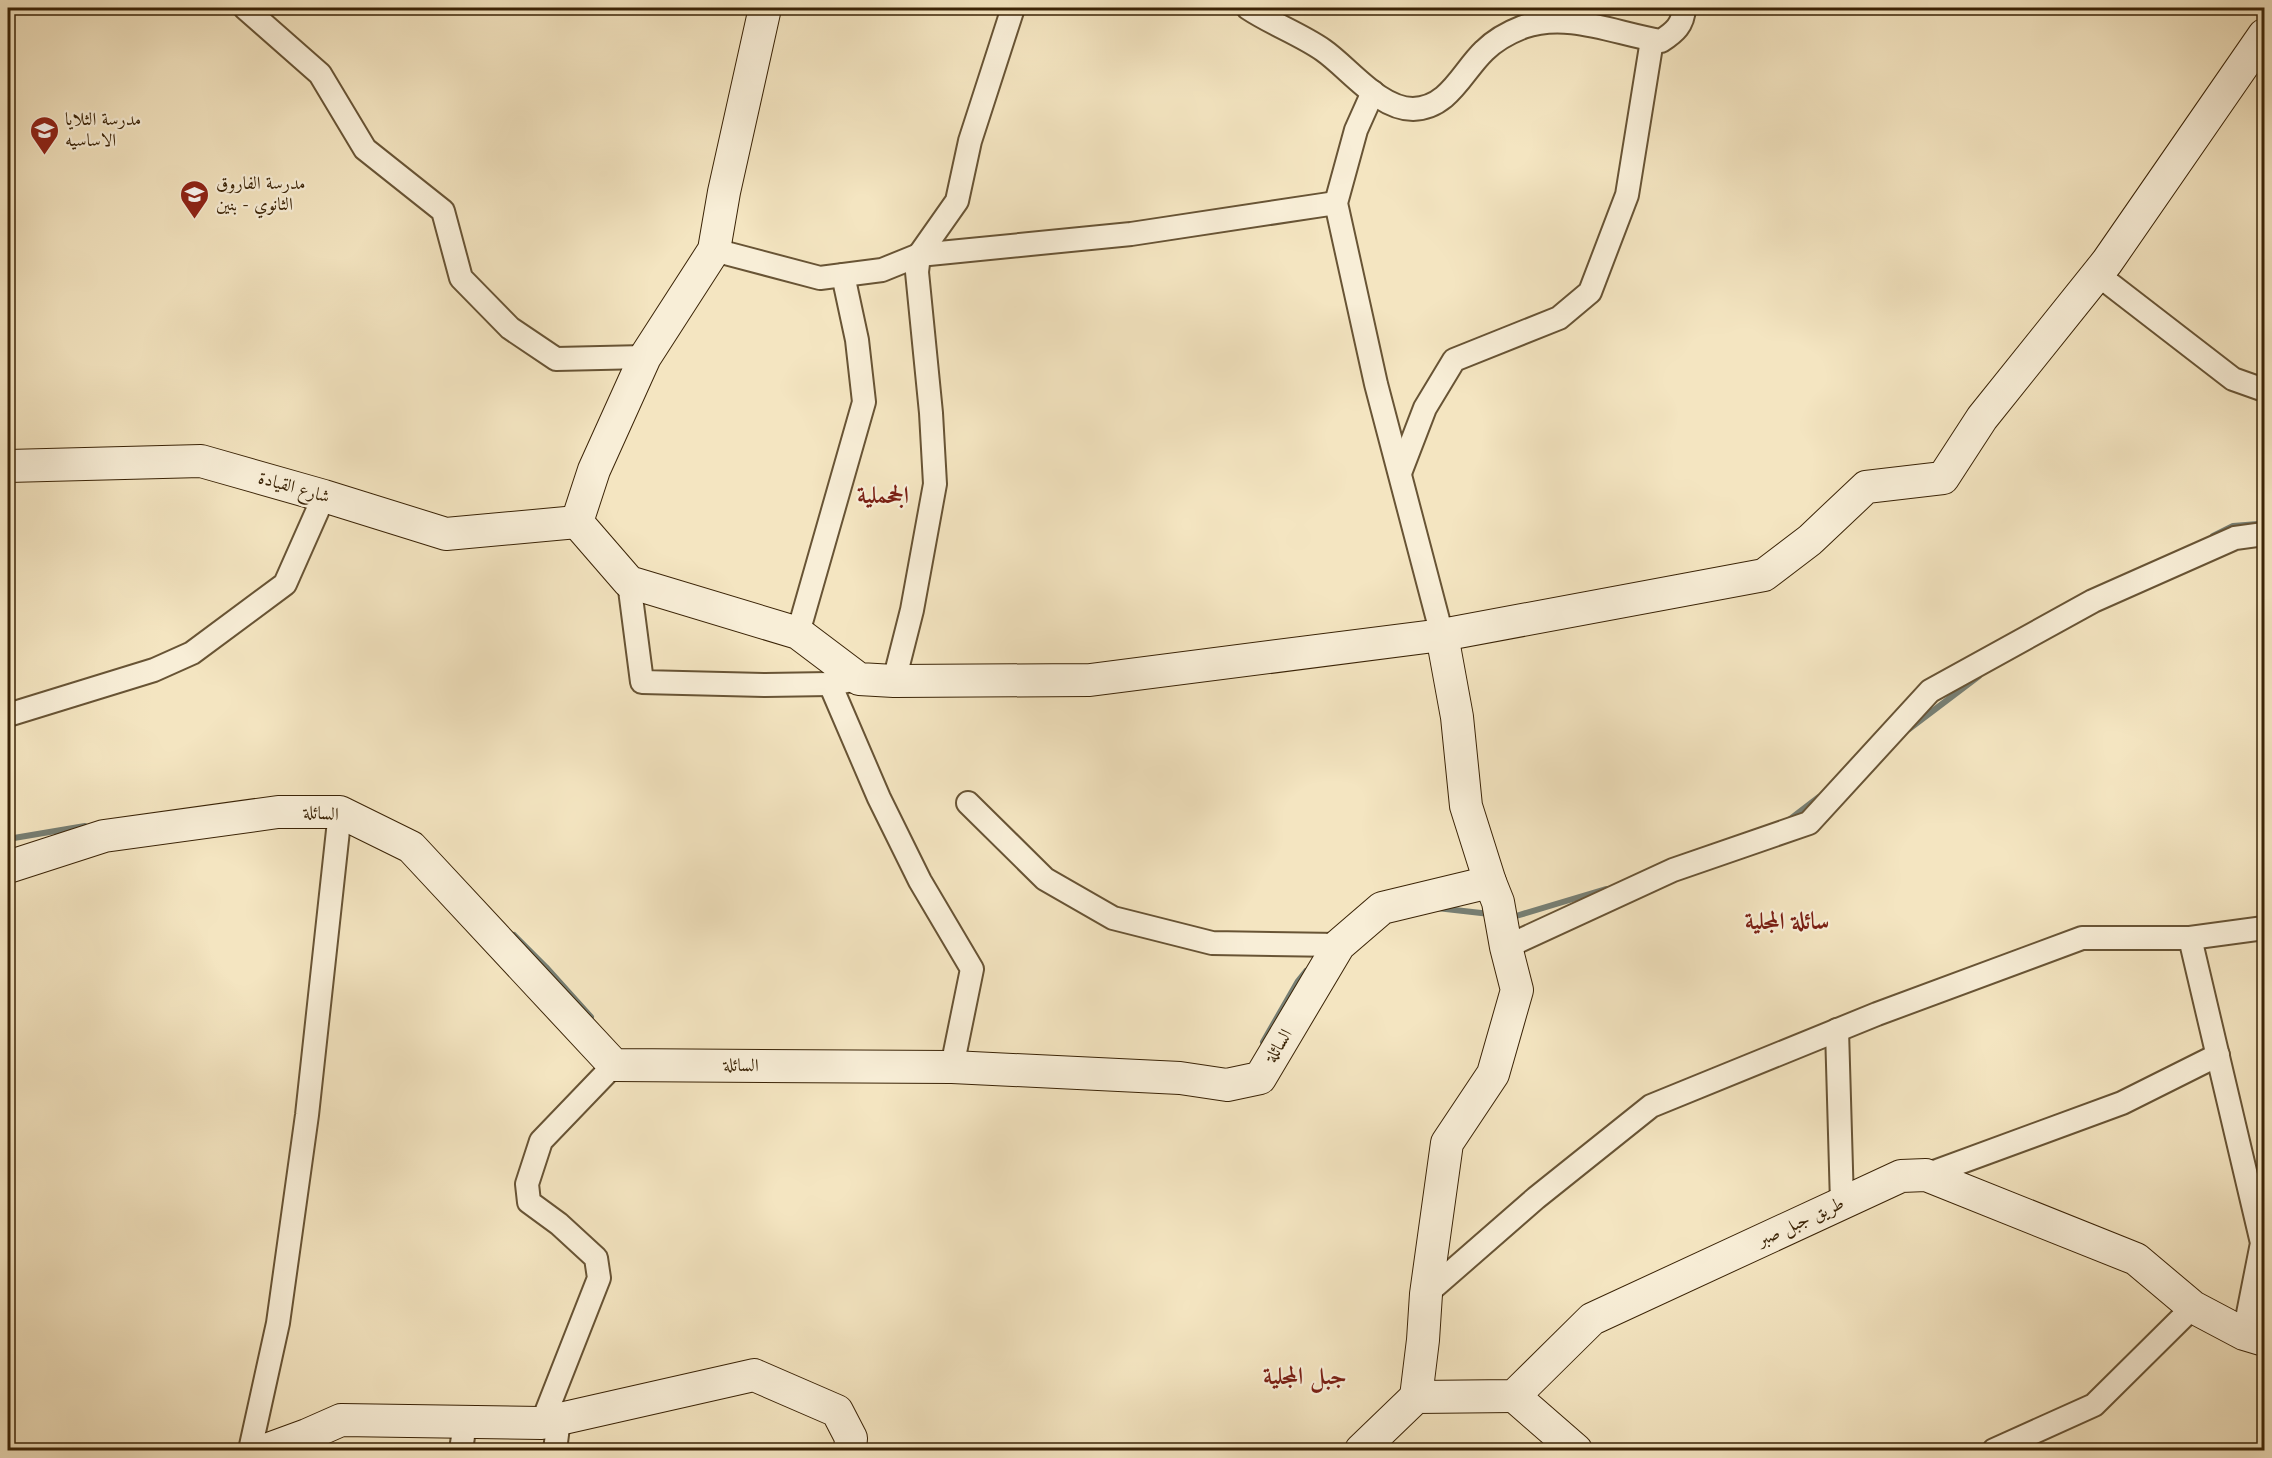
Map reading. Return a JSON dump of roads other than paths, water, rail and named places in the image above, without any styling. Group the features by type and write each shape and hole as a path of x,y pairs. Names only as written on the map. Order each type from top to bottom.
{"street":[{"path":"245,8 320,74 365,149 442,211 461,278 510,328 556,359 645,357"},
{"path":"765,8 729,168 714,250 645,357 594,470 577,522 629,582 798,633 844,682 889,819 920,881 972,969 952,1067"},
{"path":"894,681 912,610 935,483 932,413 917,272 920,255 957,201 970,141 1013,8"},
{"path":"1248,8 1323,50 1373,92 1390,103 1412,109 1431,106 1448,95 1491,44 1524,27 1549,23 1582,23 1661,41 1674,33 1683,20 1684,8"},
{"path":"629,582 642,682 765,686 894,681 1090,680 1442,635 1764,575 1810,540 1866,487 1943,478 1982,418 2097,274 2265,35"},
{"path":"1400,473 1425,408 1454,360 1559,318 1590,292 1627,195 1652,40"},
{"path":"1361,1450 1416,1397 1426,1294 1447,1143 1494,1074 1517,990 1498,902 1466,806 1457,717 1442,635 1376,384 1336,203 1356,130 1373,92"},
{"path":"714,250 820,278 882,270 920,255 1131,234 1336,203"},
{"path":"2097,274 2233,379 2265,390"},
{"path":"798,633 864,402 857,340 843,275"},
{"name":"شارع القيادة","path":"8,466 201,461 446,534 577,522"},
{"path":"8,715 154,670 192,653 285,584 324,496"},
{"path":"1506,947 1673,870 1809,823 1930,692 2093,601 2235,538 2265,534"},
{"path":"968,803 1046,879 1113,918 1212,943 1339,945"},
{"name":"السائلة","path":"8,867 104,836 278,812 340,812 411,847 614,1065 952,1067 1180,1078 1227,1085 1260,1078 1339,945 1382,908 1490,882"},
{"path":"250,1450 278,1323 307,1115 340,812"},
{"path":"1426,1294 1536,1198 1651,1106 1837,1030 2082,938 2190,938 2265,928"},
{"path":"2190,938 2262,1243 2254,1337"},
{"path":"1837,1030 1842,1203"},
{"path":"1926,1175 2122,1103 2218,1055"},
{"path":"555,1450 550,1421 599,1278 596,1258 559,1224 529,1202 528,1184 541,1141 614,1065"},
{"name":"طريق جبل صبر","path":"1514,1396 1592,1319 1900,1176 1926,1175 2136,1259 2193,1307 2254,1337"},
{"path":"1994,1450 2094,1405 2193,1307"},
{"path":"266,1450 307,1436 341,1420 463,1437 550,1421 754,1374 837,1411 851,1438 850,1450"},
{"path":"1416,1397 1514,1396 1576,1450"}],"waterway":[{"path":"2213,536 2233,526 2258,524"},
{"path":"1909,729 1979,676"},
{"path":"1789,820 1819,797"},
{"path":"8,839 85,826"},
{"path":"1509,916 1516,916 1606,889"},
{"path":"1437,908 1490,914"},
{"path":"514,935 591,1017"},
{"path":"1263,1042 1306,971"}],"place":[{"name":"مدرسة الثلايا الاساسيه","path":"44,156"},
{"name":"مدرسة الفاروق الثانوي - بنين","path":"195,220"}],"district":[{"name":"الجحملية","path":"883,497"},
{"name":"سائلة المجلية","path":"1787,923"},
{"name":"جبل المجلية","path":"1305,1378"}]}
